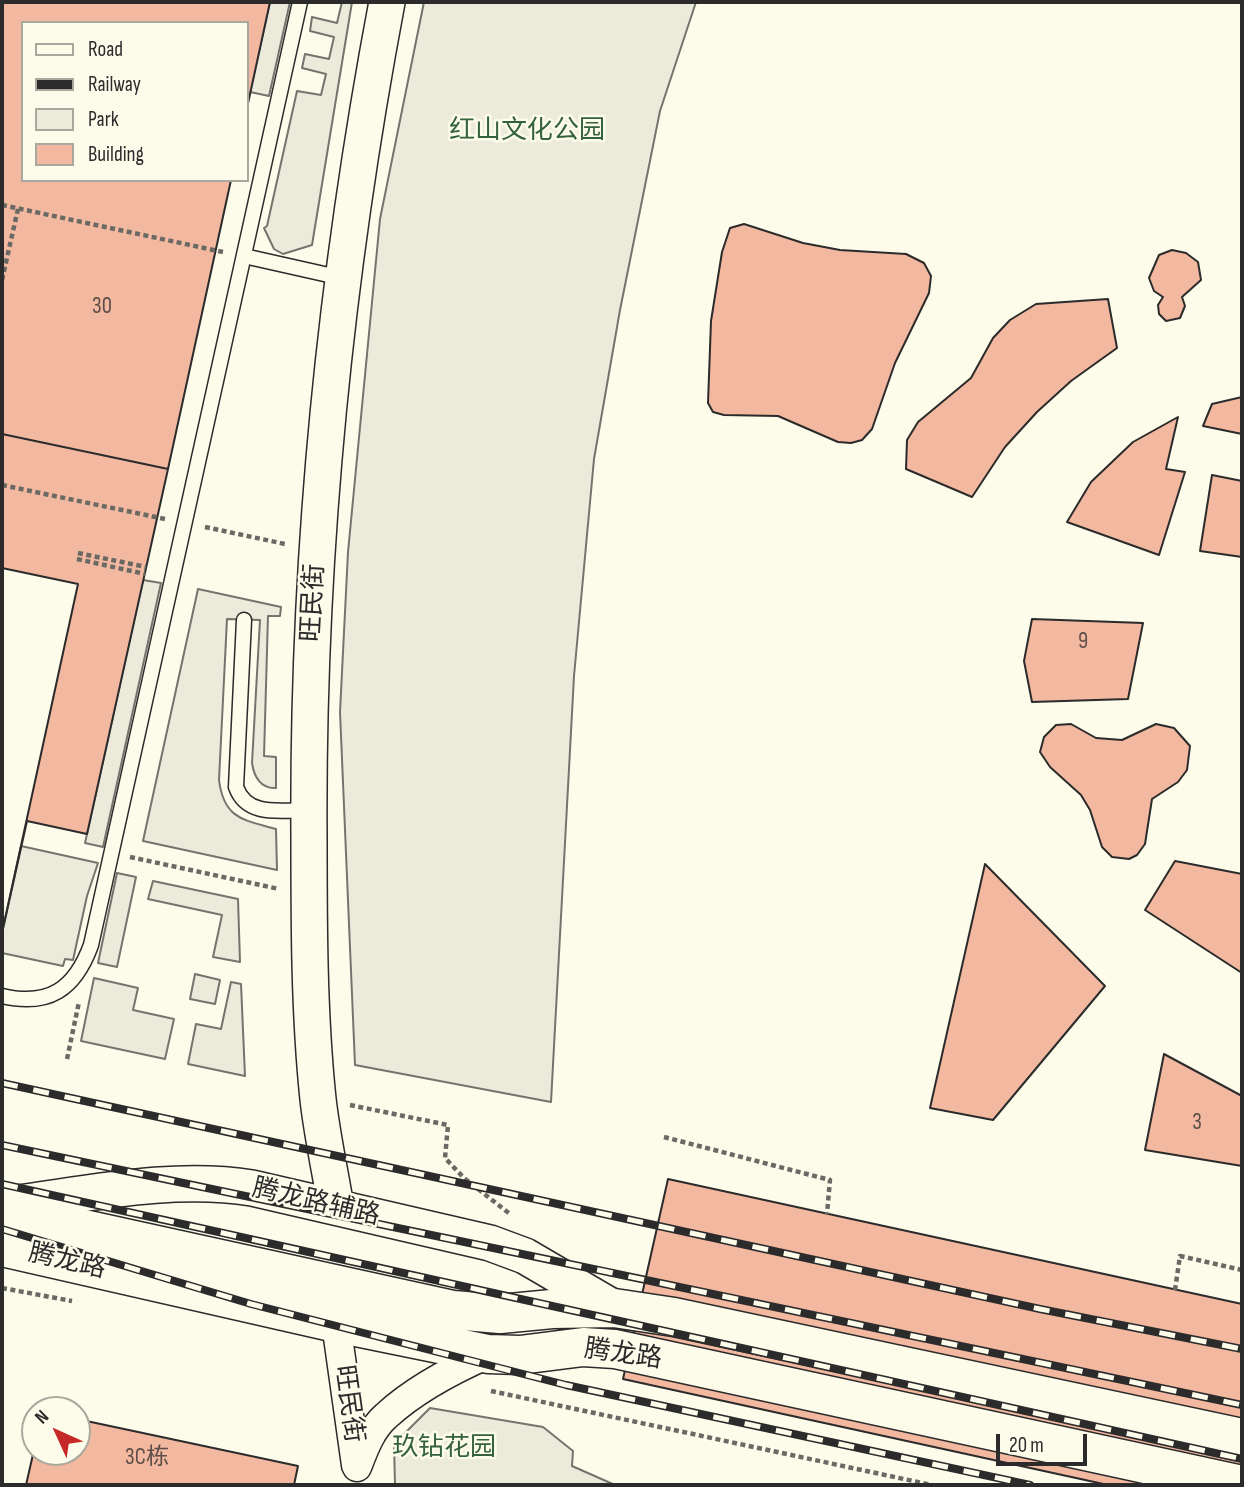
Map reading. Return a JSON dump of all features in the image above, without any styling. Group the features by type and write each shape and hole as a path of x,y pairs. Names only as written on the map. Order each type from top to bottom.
{"main road":[{"name":"腾龙路","path":"2,1208 453,1310 500,1314 552,1309 614,1308 674,1317 1242,1438"},
{"name":"腾龙路","path":"2,1247 336,1323 487,1372 520,1355 583,1347 615,1349 1242,1485"}],"street":[{"name":"旺民街","path":"336,1207 318,1098 309,902 309,709 318,524 342,278 365,118 387,2"},
{"name":"腾龙路辅路","path":"2,1208 177,1183 216,1182 489,1243 525,1256 614,1308"},
{"name":"旺民街","path":"336,1323 356,1476"},
{"path":"356,1476 368,1439 385,1417 452,1372 487,1372"}],"lane":[{"path":"2,996 40,999 71,982 80,973 91,945 300,2"},
{"path":"244,256 342,278"},
{"path":"243,620 236,787 242,800 258,810 308,810"}],"path":[{"path":"2,205 244,256"},
{"path":"2,280 19,209"},
{"path":"2,485 291,546"},
{"path":"78,553 146,567"},
{"path":"77,559 145,574"},
{"path":"112,853 283,890"},
{"path":"67,1059 80,999 71,982"},
{"path":"340,1102 448,1125 445,1158 464,1178 514,1217"},
{"path":"664,1137 830,1181 827,1214"},
{"path":"1175,1290 1180,1256 1242,1270"},
{"path":"487,1372 932,1485"}],"green space":[{"path":"270,2 290,2 269,96 250,92"},
{"path":"342,2 352,2 312,245 283,254 274,249 264,228 267,226 297,91 321,95 326,74 302,68 305,54 329,59 334,37 310,31 312,17 337,23"},
{"name":"红山文化公园","path":"424,2 696,2 660,111 620,310 594,459 574,676 551,1102 355,1065 340,712 348,552 380,219"},
{"path":"143,580 161,583 103,847 85,843"},
{"path":"198,589 281,607 280,616 268,616 264,756 276,757 276,788 259,781 252,763 260,620 227,619 219,780 231,811 246,820 276,829 277,870 143,841"},
{"path":"21,846 98,863 87,896 73,960 65,959 63,966 2,953 2,933"},
{"path":"117,873 136,877 117,967 98,963"},
{"path":"153,881 238,899 240,962 213,957 222,915 148,899"},
{"path":"195,974 220,980 215,1004 190,999"},
{"path":"94,978 138,988 133,1010 174,1019 165,1059 81,1041"},
{"path":"231,982 241,984 245,1076 188,1064 196,1024 221,1029"},
{"name":"玖钻花园","path":"430,1408 543,1427 573,1451 572,1466 615,1485 395,1485 394,1444"}],"building":[{"path":"2,2 270,2 248,103 248,21 21,21 21,182 231,182 168,469 2,434"},
{"path":"744,224 803,243 840,250 906,254 924,263 931,276 929,293 895,363 872,429 862,440 838,442 778,416 724,415 713,412 708,403 711,321 722,252 730,228"},
{"path":"1172,250 1186,253 1198,262 1201,280 1182,297 1185,306 1180,318 1166,321 1159,314 1158,305 1163,297 1154,291 1149,278 1159,255"},
{"path":"1108,299 1117,348 1071,381 1037,412 1005,447 972,497 906,469 907,440 918,422 971,378 993,338 1010,320 1036,304"},
{"path":"1242,397 1242,434 1203,426 1212,404"},
{"path":"1178,417 1166,469 1185,472 1159,555 1067,522 1091,482 1133,442"},
{"path":"2,434 168,469 87,834 27,821 2,933"},
{"path":"1212,475 1242,481 1242,557 1200,551"},
{"path":"2,568 78,584 2,933"},
{"path":"1032,619 1143,623 1128,699 1032,702 1024,661"},
{"path":"1071,724 1096,738 1122,740 1156,724 1174,728 1190,746 1187,770 1178,782 1152,799 1145,844 1137,855 1129,859 1112,857 1102,847 1090,810 1081,795 1050,767 1040,752 1044,737 1056,725"},
{"path":"1175,861 1242,874 1242,973 1145,910"},
{"path":"985,864 1105,986 993,1120 930,1108"},
{"path":"1164,1054 1242,1096 1242,1166 1145,1150"},
{"path":"668,1179 1242,1304 1242,1485 1108,1485 623,1379"},
{"path":"91,1422 298,1466 294,1485 26,1485 30,1466 91,1466"}],"railway":[{"path":"2,1083 1040,1309 1242,1349"},
{"path":"2,1145 1242,1405"},
{"path":"2,1184 1242,1459"},
{"path":"2,1229 251,1304 566,1385 1030,1485"}]}
